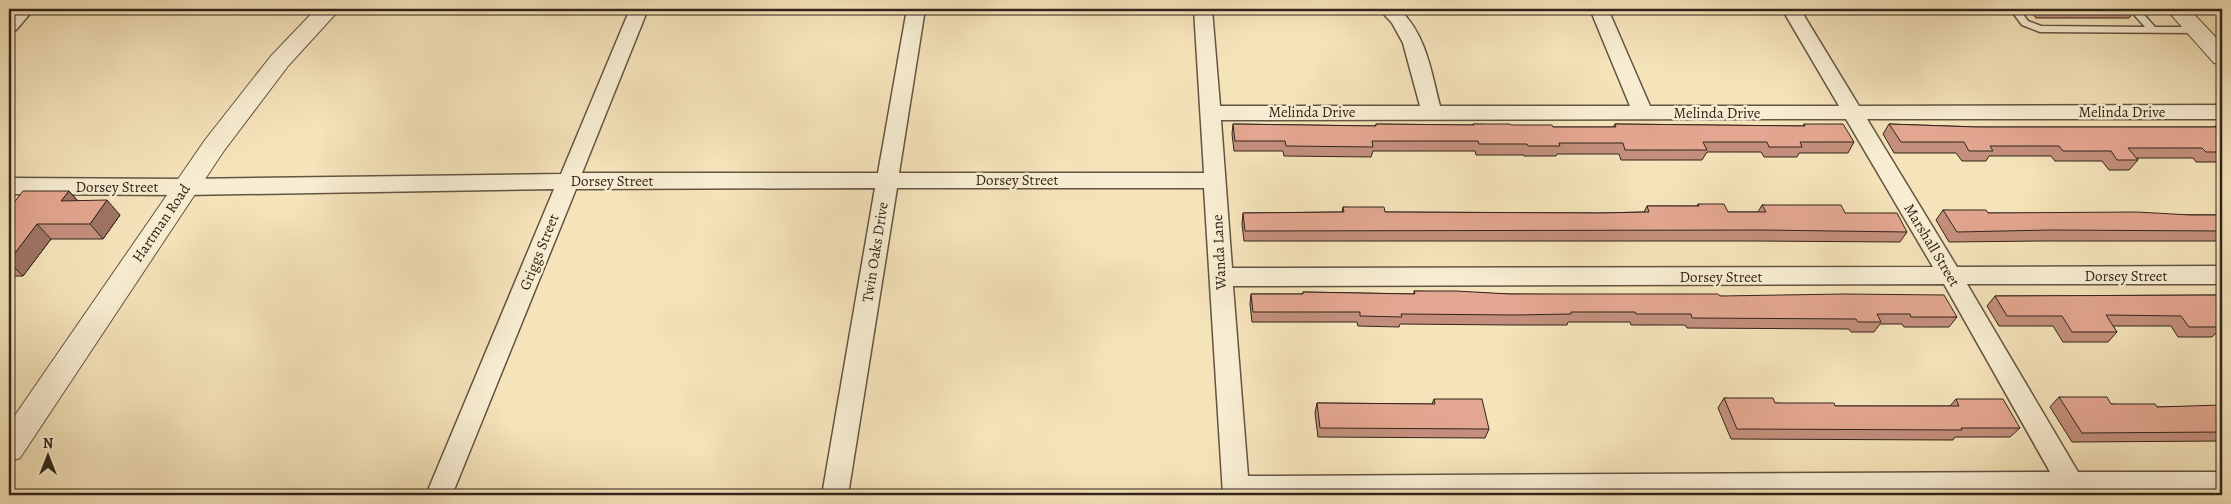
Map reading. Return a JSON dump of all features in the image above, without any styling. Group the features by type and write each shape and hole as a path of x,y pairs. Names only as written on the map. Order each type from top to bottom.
{"street":[{"path":"9,26 25,9"},
{"name":"Hartman Road","path":"9,449 185,187 251,96 294,44 329,9"},
{"name":"Griggs Street","path":"439,495 639,9"},
{"name":"Twin Oaks Drive","path":"835,495 916,9"},
{"name":"Wanda Lane","path":"1203,9 1212,113 1220,277 1236,491"},
{"path":"1388,9 1407,29 1416,49 1431,112"},
{"path":"1599,9 1643,113"},
{"name":"Marshall Street","path":"1791,9 1952,277 2070,483"},
{"path":"2177,9 2222,58"},
{"name":"Melinda Drive","path":"1212,113 2222,112"},
{"name":"Dorsey Street","path":"9,186 185,187 568,181 1215,180"},
{"name":"Dorsey Street","path":"1220,277 2222,275"},
{"path":"1236,491 2222,483"}],"lane":[{"path":"2014,9 2025,23 2040,29 2197,30"},
{"path":"2134,9 2153,30"}],"building":[{"path":"1233,124 1376,126 1376,124 1510,124 1552,125 1553,127 1616,127 1615,124 1805,126 1804,124 1843,124 1854,142 1800,142 1802,147 1769,147 1767,142 1703,142 1707,150 1625,150 1623,143 1559,143 1560,146 1528,146 1527,144 1479,144 1478,141 1372,141 1373,147 1286,146 1285,141 1235,141"},
{"path":"1889,124 1977,127 2219,127 2217,124 2222,124 2222,152 2206,152 2202,148 2128,148 2138,160 2117,160 2111,151 2063,151 2059,146 1990,146 1993,151 1969,151 1964,142 1901,142"},
{"path":"23,191 69,191 61,201 107,200 90,224 37,224 9,261 9,209"},
{"path":"1698,204 1724,204 1728,212 1766,212 1762,205 1841,205 1845,213 1897,213 1907,232 1760,230 1245,231 1243,213 1344,212 1343,207 1384,207 1385,212 1599,213 1649,212 1647,206 1699,206"},
{"path":"1943,210 1986,210 1988,213 2136,212 2222,215 2222,231 2050,230 1957,232"},
{"path":"1414,291 1510,294 1718,294 1720,296 1944,295 1957,317 1911,317 1910,314 1877,314 1881,322 1858,322 1856,319 1692,318 1691,314 1636,314 1635,312 1571,312 1571,314 1516,315 1401,314 1402,317 1360,316 1360,312 1253,312 1251,294 1303,294 1303,292 1415,294"},
{"path":"2222,295 2222,317 2216,317 2222,327 2189,327 2181,316 2106,315 2117,332 2072,332 2062,316 2007,316 1995,296"},
{"path":"2059,397 2107,397 2111,404 2155,404 2157,407 2221,405 2222,432 2082,433"},
{"path":"1724,398 1773,398 1775,403 1834,403 1835,406 1959,406 1956,399 2003,399 2020,428 1961,428 1962,430 1737,429"},
{"path":"1434,399 1482,399 1489,429 1320,428 1317,403 1435,404"}]}
